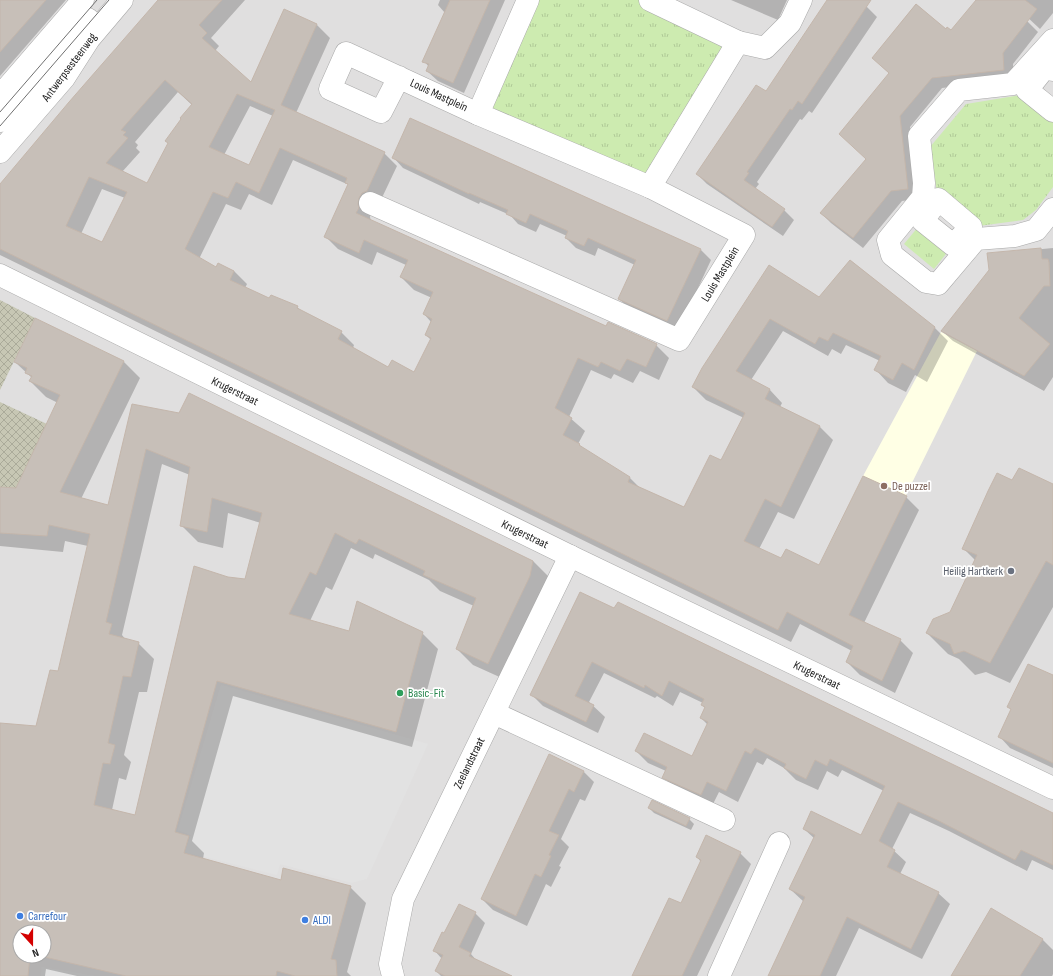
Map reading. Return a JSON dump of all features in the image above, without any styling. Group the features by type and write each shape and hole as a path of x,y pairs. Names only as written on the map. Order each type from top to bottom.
{"street":[{"path":"0,96 83,0"},
{"path":"0,122 104,0"},
{"name":"Antwerpsesteenweg","path":"0,152 64,78 88,39 122,0"},
{"name":"Louis Mastplein","path":"478,114 528,0"},
{"path":"650,0 738,42 765,48 790,23 801,0"},
{"path":"1053,40 1013,84 959,90 919,136 924,183 923,197 888,240 892,255 926,282 938,284 976,239 1015,236 1036,230 1053,210"},
{"path":"650,187 738,42"},
{"path":"1053,70 1047,65 1027,90 1053,111"},
{"name":"Louis Mastplein","path":"370,203 679,340 744,235 650,187 478,114 399,77"},
{"name":"Krugerstraat","path":"0,275 570,556 1053,788"},
{"name":"Zeelandstraat","path":"393,976 390,964 403,899 570,556"},
{"path":"494,713 724,820"},
{"path":"719,976 779,843"}],"shaded area":[{"path":"0,0 1053,0 1053,976 0,976"},
{"path":"0,300 35,318 0,390"},
{"name":"De puzzel","path":"941,332 977,351 846,620 794,616 863,476"},
{"path":"0,402 47,424 16,488 0,487"},
{"path":"221,685 428,744 367,879 352,883 280,864 277,875 185,852 191,835 178,830"},
{"path":"42,967 95,976 41,976"}],"green space":[{"path":"528,0 650,0 738,42 650,187 478,114"},
{"path":"1021,95 1053,111 1053,187 1036,210 1023,220 971,227 938,199 930,147 966,104"},
{"path":"923,221 953,245 934,269 904,244"}],"building":[{"path":"0,0 46,0 0,52"},
{"path":"158,0 222,0 199,25 207,33 202,38 251,82 284,9 317,24 281,105 385,152 367,191 362,193 359,198 359,208 356,213 606,326 608,322 657,344 646,367 627,359 620,371 601,362 598,367 578,358 555,408 572,418 563,435 580,444 579,445 630,477 628,482 684,507 710,455 721,460 745,413 692,387 702,368 769,265 819,297 850,260 935,327 914,370 902,363 893,380 874,370 881,356 833,333 828,341 819,337 815,344 770,319 736,371 770,389 765,399 820,426 781,507 765,499 744,541 781,558 786,549 819,565 863,476 907,496 849,615 901,639 882,681 846,662 853,646 787,612 778,630 0,249 0,184","holes":["165,80 192,104 180,118 181,119 165,141 168,143 147,183 106,163 128,138 123,135 126,132 121,130","237,94 275,110 249,165 209,147","280,148 347,178 345,183 348,184 324,237 359,253 364,240 408,260 400,277 433,292 423,314 432,319 425,335 431,338 414,372 392,360 388,367 338,339 342,331 297,308 298,306 271,295 269,298 230,280 234,271 218,263 216,267 185,249 213,192 228,198 236,182 259,193","89,177 127,192 102,242 66,226"]},
{"path":"450,0 490,0 453,83 426,71 429,64 422,62"},
{"path":"827,0 871,0 802,104 798,101 792,110 790,109 747,172 749,173 744,180 785,209 772,227 696,174 756,85 766,91"},
{"path":"976,0 1025,0 1037,9 1003,53 1004,70 932,78 900,116 908,189 891,191 853,238 820,213 866,159 839,134 889,73 872,58 916,4 946,29 947,27 951,30"},
{"path":"410,118 701,249 667,321 618,299 636,260 588,238 584,246 565,238 568,231 530,214 526,223 506,214 508,210 469,194 392,158"},
{"path":"1041,248 1042,259 1048,259 1049,262 1050,286 1044,286 1019,318 1050,344 1024,376 941,331 989,270 987,253"},
{"path":"35,318 124,361 60,492 108,505 132,404 179,413 189,393 533,561 530,576 488,664 456,649 476,598 423,575 425,571 359,539 356,544 335,533 316,575 310,572 289,614 349,631 357,601 423,632 396,732 217,681 175,832 189,836 184,853 281,880 283,868 351,886 331,959 336,960 337,976 295,976 277,971 276,976 126,976 52,959 52,924 12,924 12,964 29,964 28,976 0,976 0,723 36,726 50,670 58,671 90,534 49,525 47,536 0,533 0,487 16,488 60,395 29,381 32,376 25,373 27,368 14,362","holes":["146,449 190,467 180,526 207,532 212,498 262,513 245,579 228,577 194,566 135,815 94,805 103,763 110,764 115,745 108,743 123,676 131,677 139,642 109,634 112,624 106,622"]},
{"name":"Heilig Hartkerk","path":"1019,468 1053,484 1053,565 1046,561 990,663 964,651 954,654 950,644 926,633 933,619 950,612 977,555 962,549 997,473 1012,480"},
{"path":"580,592 614,608 618,602 1053,813 1053,865 1021,850 1015,860 898,802 879,841 895,850 887,867 939,892 911,949 847,917 820,976 768,976 805,897 789,889 815,835 803,829 811,811 861,835 885,786 830,759 827,766 815,760 806,779 784,768 786,764 755,748 751,754 745,751 726,791 707,782 701,795 662,778 667,767 635,751 644,733 692,756 708,722 700,718 705,707 701,705 704,699 669,681 662,696 645,685 644,688 592,662 575,696 594,705 586,722 530,695"},
{"path":"1028,664 1053,675 1053,763 998,737 1011,709 1007,707"},
{"path":"549,754 584,771 574,792 569,789 549,831 559,835 549,855 551,856 541,877 535,874 516,916 481,899"},
{"path":"652,800 690,818 686,826 648,808"},
{"path":"706,835 741,852 682,976 632,976 669,898 681,903 701,860 696,857"},
{"path":"459,904 476,912 459,947 471,953 469,956 512,976 445,976 435,971 443,955 433,951 442,932 444,933"},
{"path":"991,908 1043,939 1020,976 951,976"}],"tram line":[{"path":"0,112 97,0"},
{"path":"0,126 109,0"}],"place":[{"name":"De puzzel","path":"884,486"},
{"name":"Heilig Hartkerk","path":"1011,571"},
{"name":"Basic-Fit","path":"400,693"},
{"name":"Carrefour","path":"20,916"},
{"name":"ALDI","path":"305,920"}]}
